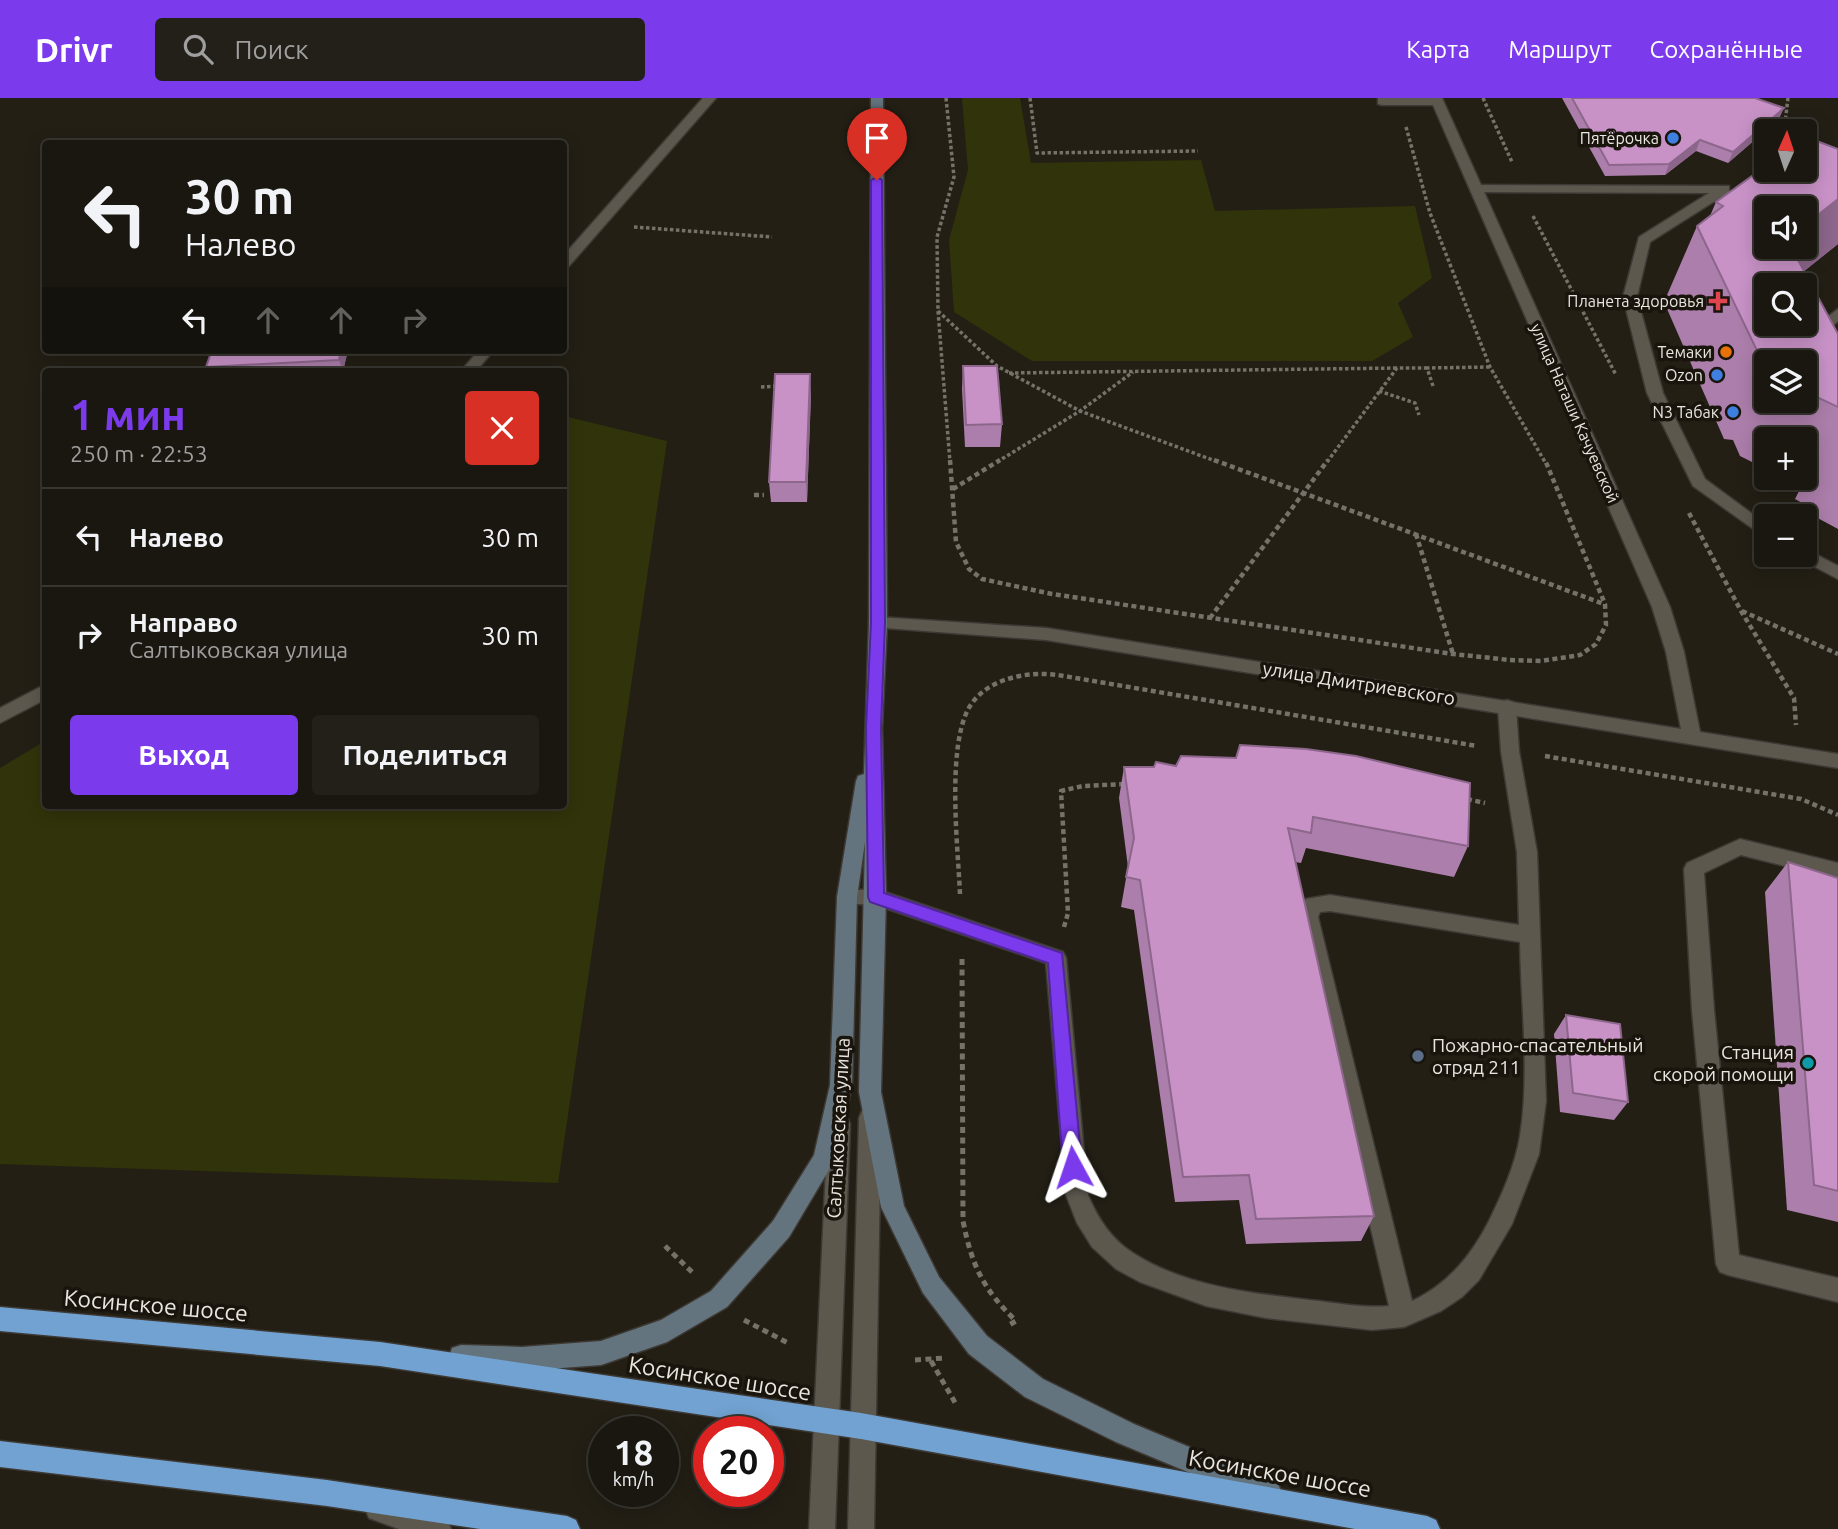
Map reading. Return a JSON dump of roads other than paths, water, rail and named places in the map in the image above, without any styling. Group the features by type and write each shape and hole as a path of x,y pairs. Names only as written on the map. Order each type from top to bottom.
{"highway":[{"name":"Косинское шоссе","path":"0,1319 380,1354 826,1423 861,1426 1427,1529"},
{"path":"0,1454 327,1493 567,1529"}],"main road":[{"name":"Салтыковская улица","path":"870,1092 876,897 873,728 878,623 877,98"},
{"name":"Салтыковская улица","path":"841,1085 847,897 873,728"},
{"path":"380,1354 522,1359 601,1353 667,1330 719,1299 781,1229 825,1158 841,1085"},
{"path":"870,1092 892,1207 931,1285 978,1345 1034,1388 1125,1433 1299,1505"}],"street":[{"path":"567,260 710,98"},
{"path":"1382,102 1436,99"},
{"name":"улица Наташи Качуевской","path":"1436,99 1661,607 1675,652 1692,736"},
{"path":"1477,189 1730,189 1644,240 1630,297 1656,393 1699,482 1754,523"},
{"path":"1838,313 1823,327 1821,335 1838,367"},
{"path":"471,368 483,354"},
{"path":"1817,561 1838,573"},
{"name":"улица Дмитриевского","path":"878,623 1046,634 1838,761"},
{"path":"0,716 42,693"},
{"path":"847,897 876,897 1056,958 1077,1195 1088,1223 1106,1246 1135,1268 1228,1300 1259,1307 1368,1319 1404,1315 1430,1304 1460,1284 1484,1254 1523,1168 1531,1139 1535,1101 1527,852 1510,751 1507,707"},
{"path":"1838,871 1740,847 1694,869 1703,1010 1728,1264 1838,1290"},
{"path":"1404,1315 1308,917 1313,905 1330,903 1530,934"},
{"name":"Салтыковская улица","path":"822,1529 841,1085"},
{"name":"Салтыковская улица","path":"860,1529 870,1092"},
{"path":"327,1493 438,1529"}],"place":[{"name":"Пятёрочка","path":"1673,138"},
{"name":"Планета здоровья","path":"1718,301"},
{"name":"Темаки","path":"1726,352"},
{"name":"Ozon","path":"1717,375"},
{"name":"N3 Табак","path":"1733,412"},
{"name":"Пожарно-спасательный отряд 211","path":"1418,1056"},
{"name":"Станция скорой помощи","path":"1808,1063"}]}
